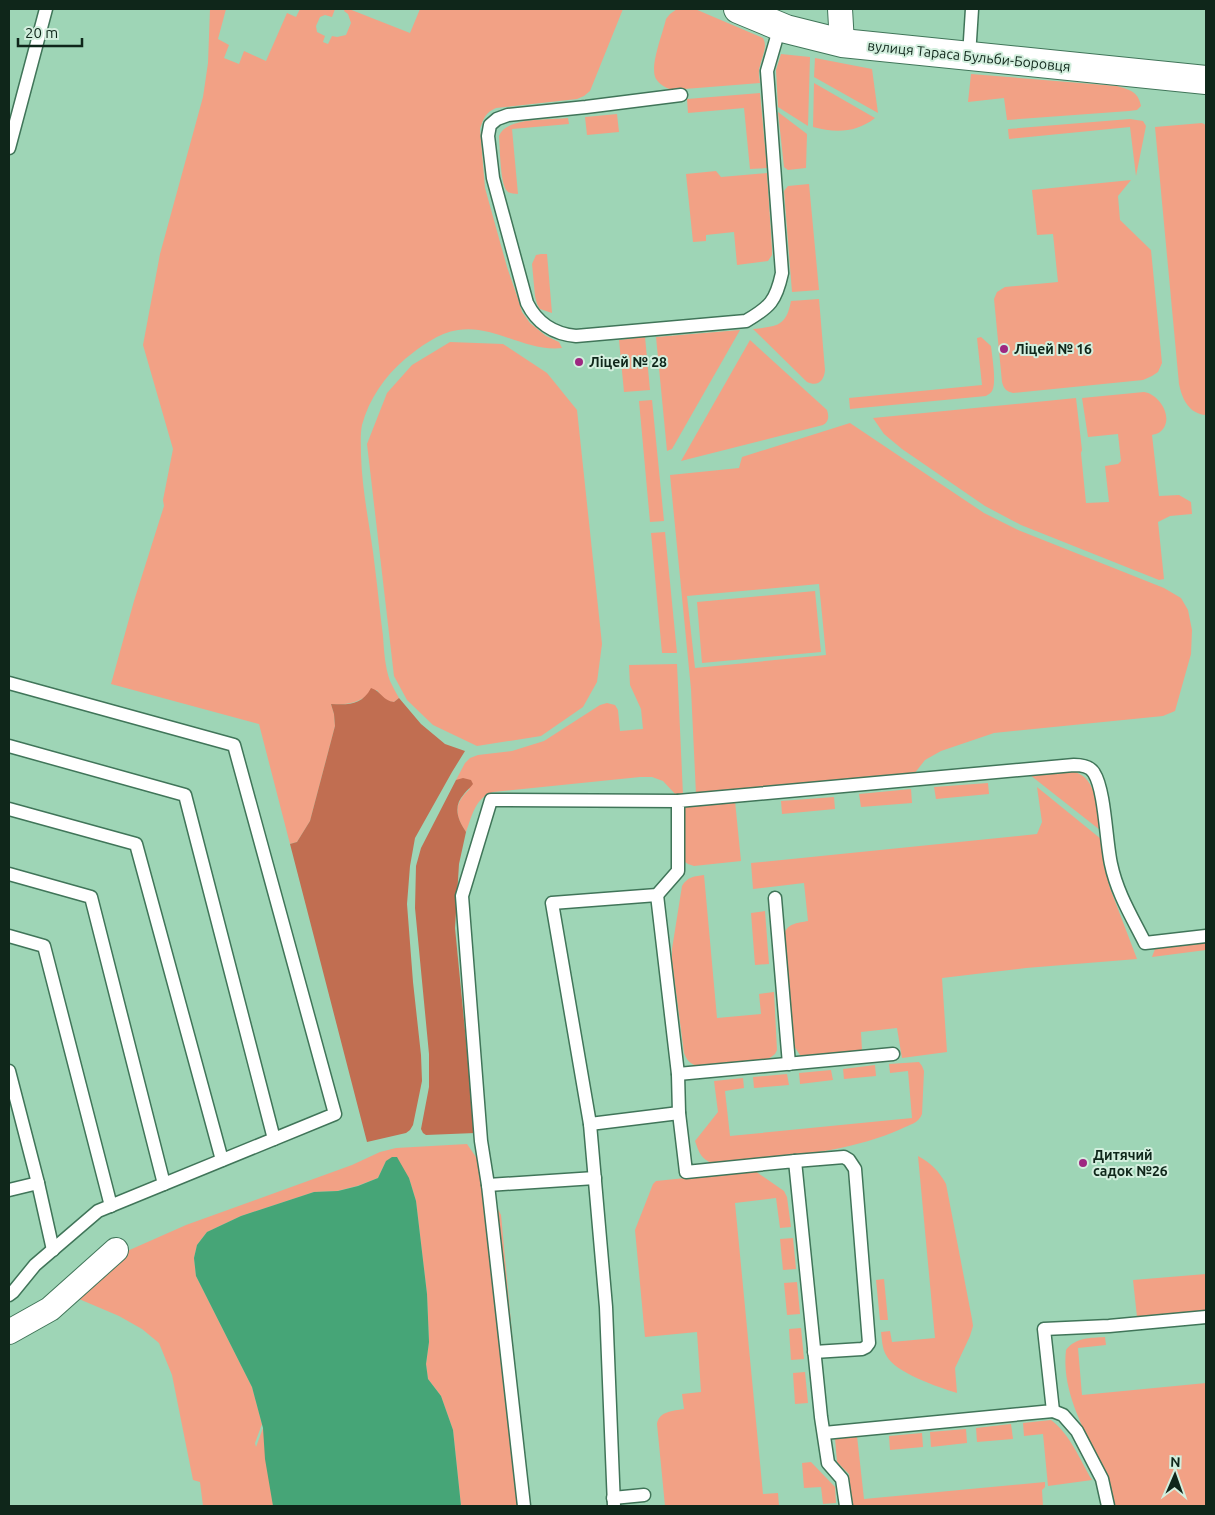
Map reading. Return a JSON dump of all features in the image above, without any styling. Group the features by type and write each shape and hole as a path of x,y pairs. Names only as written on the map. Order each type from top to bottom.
{"street":[{"name":"вулиця Тараса Бульби-Боровця","path":"738,9 781,27 842,43 1206,80"},
{"path":"840,9 842,43"},
{"path":"9,1332 50,1309 116,1250"}],"lane":[{"path":"10,140 46,9"},
{"path":"969,56 972,9"},
{"path":"681,95 508,115 497,119 490,125 488,136 493,178 527,303 536,317 550,328 565,335 576,336 746,321 769,306 778,289 782,274 768,71 781,27"},
{"path":"9,683 234,746 335,1114 98,1211 35,1266 9,1295"},
{"path":"9,746 185,795 274,1139"},
{"path":"524,1506 488,1185 481,1141 462,896 491,800 678,801 1083,765 1095,773 1101,795 1111,865 1118,889 1145,943 1206,936"},
{"path":"644,1495 613,1502 606,1306 590,1124 552,903 657,895 678,871 678,801"},
{"path":"9,809 136,844 222,1160"},
{"path":"9,874 90,897 164,1184"},
{"path":"657,895 678,1074 679,1113 686,1172 844,1156 855,1169 869,1343 866,1347 862,1348 814,1352"},
{"path":"775,898 789,1064"},
{"path":"9,936 44,946 111,1206"},
{"path":"678,1074 893,1054"},
{"path":"9,1071 53,1250"},
{"path":"590,1124 679,1113"},
{"path":"794,1161 828,1463 842,1479 846,1506"},
{"path":"488,1185 595,1178"},
{"path":"9,1190 38,1183"},
{"path":"1053,1411 1044,1329 1109,1326 1206,1317"},
{"path":"824,1433 1053,1411 1063,1415 1077,1431 1102,1479 1108,1506"}],"shaded area":[{"path":"210,9 226,9 218,39 229,45 224,58 239,64 244,51 266,61 287,13 296,17 300,9 335,9 332,17 325,15 320,17 316,26 317,32 325,36 323,42 328,44 332,36 346,35 351,23 348,14 344,11 345,9 410,33 420,9 623,9 590,91 577,99 496,108 485,116 480,129 485,188 507,267 522,312 530,323 546,336 559,342 562,348 535,346 497,334 471,329 443,334 411,354 384,380 373,397 365,415 361,436 363,483 386,665 390,681 399,698 394,702 388,701 377,690 351,703 331,704 335,726 310,821 297,842 290,844 259,724 111,684 134,601 164,506 163,500 173,449 143,345 160,254 203,97 208,63"},
{"path":"677,9 695,9 763,38 765,48 759,70 760,83 672,90 659,83 654,74 657,50 666,19"},
{"path":"781,54 810,57 808,126 778,107 776,70"},
{"path":"815,58 872,69 878,113 814,77"},
{"path":"971,74 1117,86 1136,94 1141,106 1137,110 1129,111 1007,120 1004,98 968,102"},
{"path":"814,83 875,118 853,129 837,131 813,127"},
{"path":"760,93 767,168 750,169 744,108 688,113 687,99"},
{"path":"778,112 807,134 806,168 788,170 784,167"},
{"path":"617,114 619,132 587,135 585,117"},
{"path":"568,118 569,124 512,129 518,194 508,192 503,181 501,165 499,136 503,130 519,122"},
{"path":"1130,119 1143,121 1146,126 1136,176 1130,127 1009,139 1008,129"},
{"path":"1202,123 1206,125 1206,415 1195,412 1187,405 1179,384 1155,127"},
{"path":"716,171 721,177 767,173 772,249 772,255 768,261 737,265 734,232 706,235 706,241 693,242 686,174"},
{"path":"1131,180 1118,196 1120,220 1151,250 1162,363 1158,372 1143,380 1013,393 1007,390 1002,382 994,299 997,292 1005,287 1058,282 1053,234 1037,235 1032,190"},
{"path":"809,184 819,290 792,292 784,191 788,186"},
{"path":"547,254 552,313 540,309 535,296 532,264 536,255"},
{"path":"819,299 825,370 822,380 814,384 807,382 753,329 779,324 786,316 791,301"},
{"path":"740,330 672,449 667,451 656,337"},
{"path":"645,337 650,390 624,392 619,340"},
{"path":"981,337 991,346 994,370 992,391 986,396 850,409 849,398 982,385 977,338"},
{"path":"750,340 827,410 827,420 823,425 681,461"},
{"path":"450,342 503,344 547,373 577,410 602,644 597,682 583,707 541,736 477,746 433,725 407,700 394,676 367,444 387,393 412,365"},
{"path":"1144,392 1159,401 1163,406 1166,418 1166,424 1163,429 1152,435 1159,496 1179,495 1191,502 1192,514 1170,516 1158,522 1164,579 1159,580 1021,525 985,506 902,449 884,434 873,418 1076,398 1086,503 1109,502 1105,466 1118,464 1121,461 1118,434 1088,437 1082,398"},
{"path":"652,400 664,521 650,522 639,401"},
{"path":"850,423 984,513 1018,530 1164,588 1181,598 1188,610 1192,630 1191,654 1175,711 1163,716 994,733 941,751 925,760 914,774 696,794 691,689 670,475 739,468 742,457","holes":["819,584 826,655 695,668 687,596"]},
{"path":"665,532 677,653 662,653 651,533"},
{"path":"815,591 821,652 702,663 697,602"},
{"path":"677,664 683,795 677,796 663,781 652,777 493,792 478,803 466,832 459,820 458,809 461,799 470,789 456,780 465,763 470,758 478,755 512,751 544,741 600,705 607,703 615,705 618,710 620,731 643,729 641,709 630,685 629,665"},
{"path":"371,688 390,701 394,702 399,698 421,724 445,744 465,751 415,838 410,866 407,904 422,1081 413,1125 406,1133 367,1142 290,844 297,842 310,821 335,726 331,704 359,701"},
{"path":"1068,771 1078,773 1090,784 1096,802 1100,830 1030,775"},
{"path":"463,778 471,780 473,784 458,803 457,808 460,822 466,832 459,864 455,928 475,1133 426,1135 421,1129 429,1087 429,1054 415,908 416,866 421,848 456,780"},
{"path":"988,783 989,794 936,799 934,787"},
{"path":"1037,787 1101,839 1104,866 1110,888 1137,959 1026,968 942,978 947,1052 902,1058 897,1028 861,1032 862,1050 860,1052 805,1057 800,1055 794,1046 784,934 791,926 808,921 804,883 753,889 751,863 1037,834 1042,822"},
{"path":"911,789 912,803 861,807 859,794"},
{"path":"834,797 835,809 782,814 781,801"},
{"path":"735,801 741,861 694,866 685,862 681,816 683,810 688,806"},
{"path":"704,875 717,1018 761,1014 759,994 774,992 777,1050 767,1060 702,1067 691,1063 684,1053 672,949 682,886 689,879"},
{"path":"765,911 769,964 755,965 751,913"},
{"path":"1206,943 1206,950 1152,957 1155,949"},
{"path":"919,1062 924,1071 921,1117 910,1125 879,1138 808,1154 713,1163 703,1158 695,1141 718,1112 714,1081 743,1078 744,1088 725,1091 730,1136 912,1118 908,1071 890,1073 889,1064"},
{"path":"875,1065 876,1076 844,1079 843,1069"},
{"path":"831,1070 833,1080 800,1084 799,1073"},
{"path":"787,1074 789,1085 754,1088 753,1077"},
{"path":"467,1144 478,1160 480,1176 501,1215 528,1506 461,1506 453,1430 441,1396 428,1379 426,1364 429,1342 427,1294 416,1201 409,1178 386,1161 378,1178 337,1191 314,1192 241,1216 207,1232 197,1245 194,1258 196,1276 252,1387 262,1424 255,1443 256,1447 263,1428 298,1506 203,1506 200,1482 193,1480 172,1375 159,1343 142,1329 119,1316 79,1299 125,1252 186,1225 352,1165 380,1152 396,1148"},
{"path":"918,1156 934,1168 946,1184 972,1319 973,1326 970,1336 955,1368 957,1393 898,1368 886,1355 882,1344 881,1332 890,1331 892,1342 935,1338"},
{"path":"392,1157 397,1157 409,1178 416,1201 427,1294 429,1342 426,1364 428,1379 441,1396 453,1430 461,1506 273,1506 265,1459 263,1428 252,1387 196,1276 194,1258 197,1245 207,1232 241,1216 314,1192 338,1191 378,1178 386,1161"},
{"path":"755,1171 784,1191 787,1197 791,1227 780,1228 776,1198 735,1203 763,1494 778,1493 779,1506 665,1506 657,1424 664,1414 684,1409 682,1394 701,1392 697,1332 645,1337 635,1230 653,1184 656,1181"},
{"path":"793,1238 796,1269 783,1270 780,1239"},
{"path":"1206,1274 1206,1312 1137,1317 1133,1280"},
{"path":"884,1279 888,1320 880,1320 876,1280"},
{"path":"797,1282 800,1314 787,1315 784,1283"},
{"path":"801,1328 804,1359 791,1360 789,1329"},
{"path":"1105,1337 1106,1345 1078,1348 1082,1395 1206,1383 1206,1506 1114,1506 1111,1487 1105,1472 1072,1401 1065,1363 1066,1350 1074,1343 1084,1339"},
{"path":"805,1372 808,1403 795,1404 793,1373"},
{"path":"1051,1420 1064,1432 1092,1480 1048,1486 1043,1434 1024,1436 1023,1423"},
{"path":"1011,1424 1013,1439 977,1442 976,1428"},
{"path":"966,1429 967,1443 931,1447 930,1432"},
{"path":"922,1433 923,1447 890,1450 889,1436"},
{"path":"857,1436 864,1499 1045,1482 1045,1487 1042,1490 1043,1506 852,1506 849,1474 837,1462 835,1438"},
{"path":"811,1462 835,1487 836,1503 823,1504 821,1487 804,1488 802,1463"}],"place":[{"name":"Ліцей № 16","path":"1004,349"},
{"name":"Ліцей № 28","path":"579,362"},
{"name":"Дитячий садок №26","path":"1083,1163"}]}
